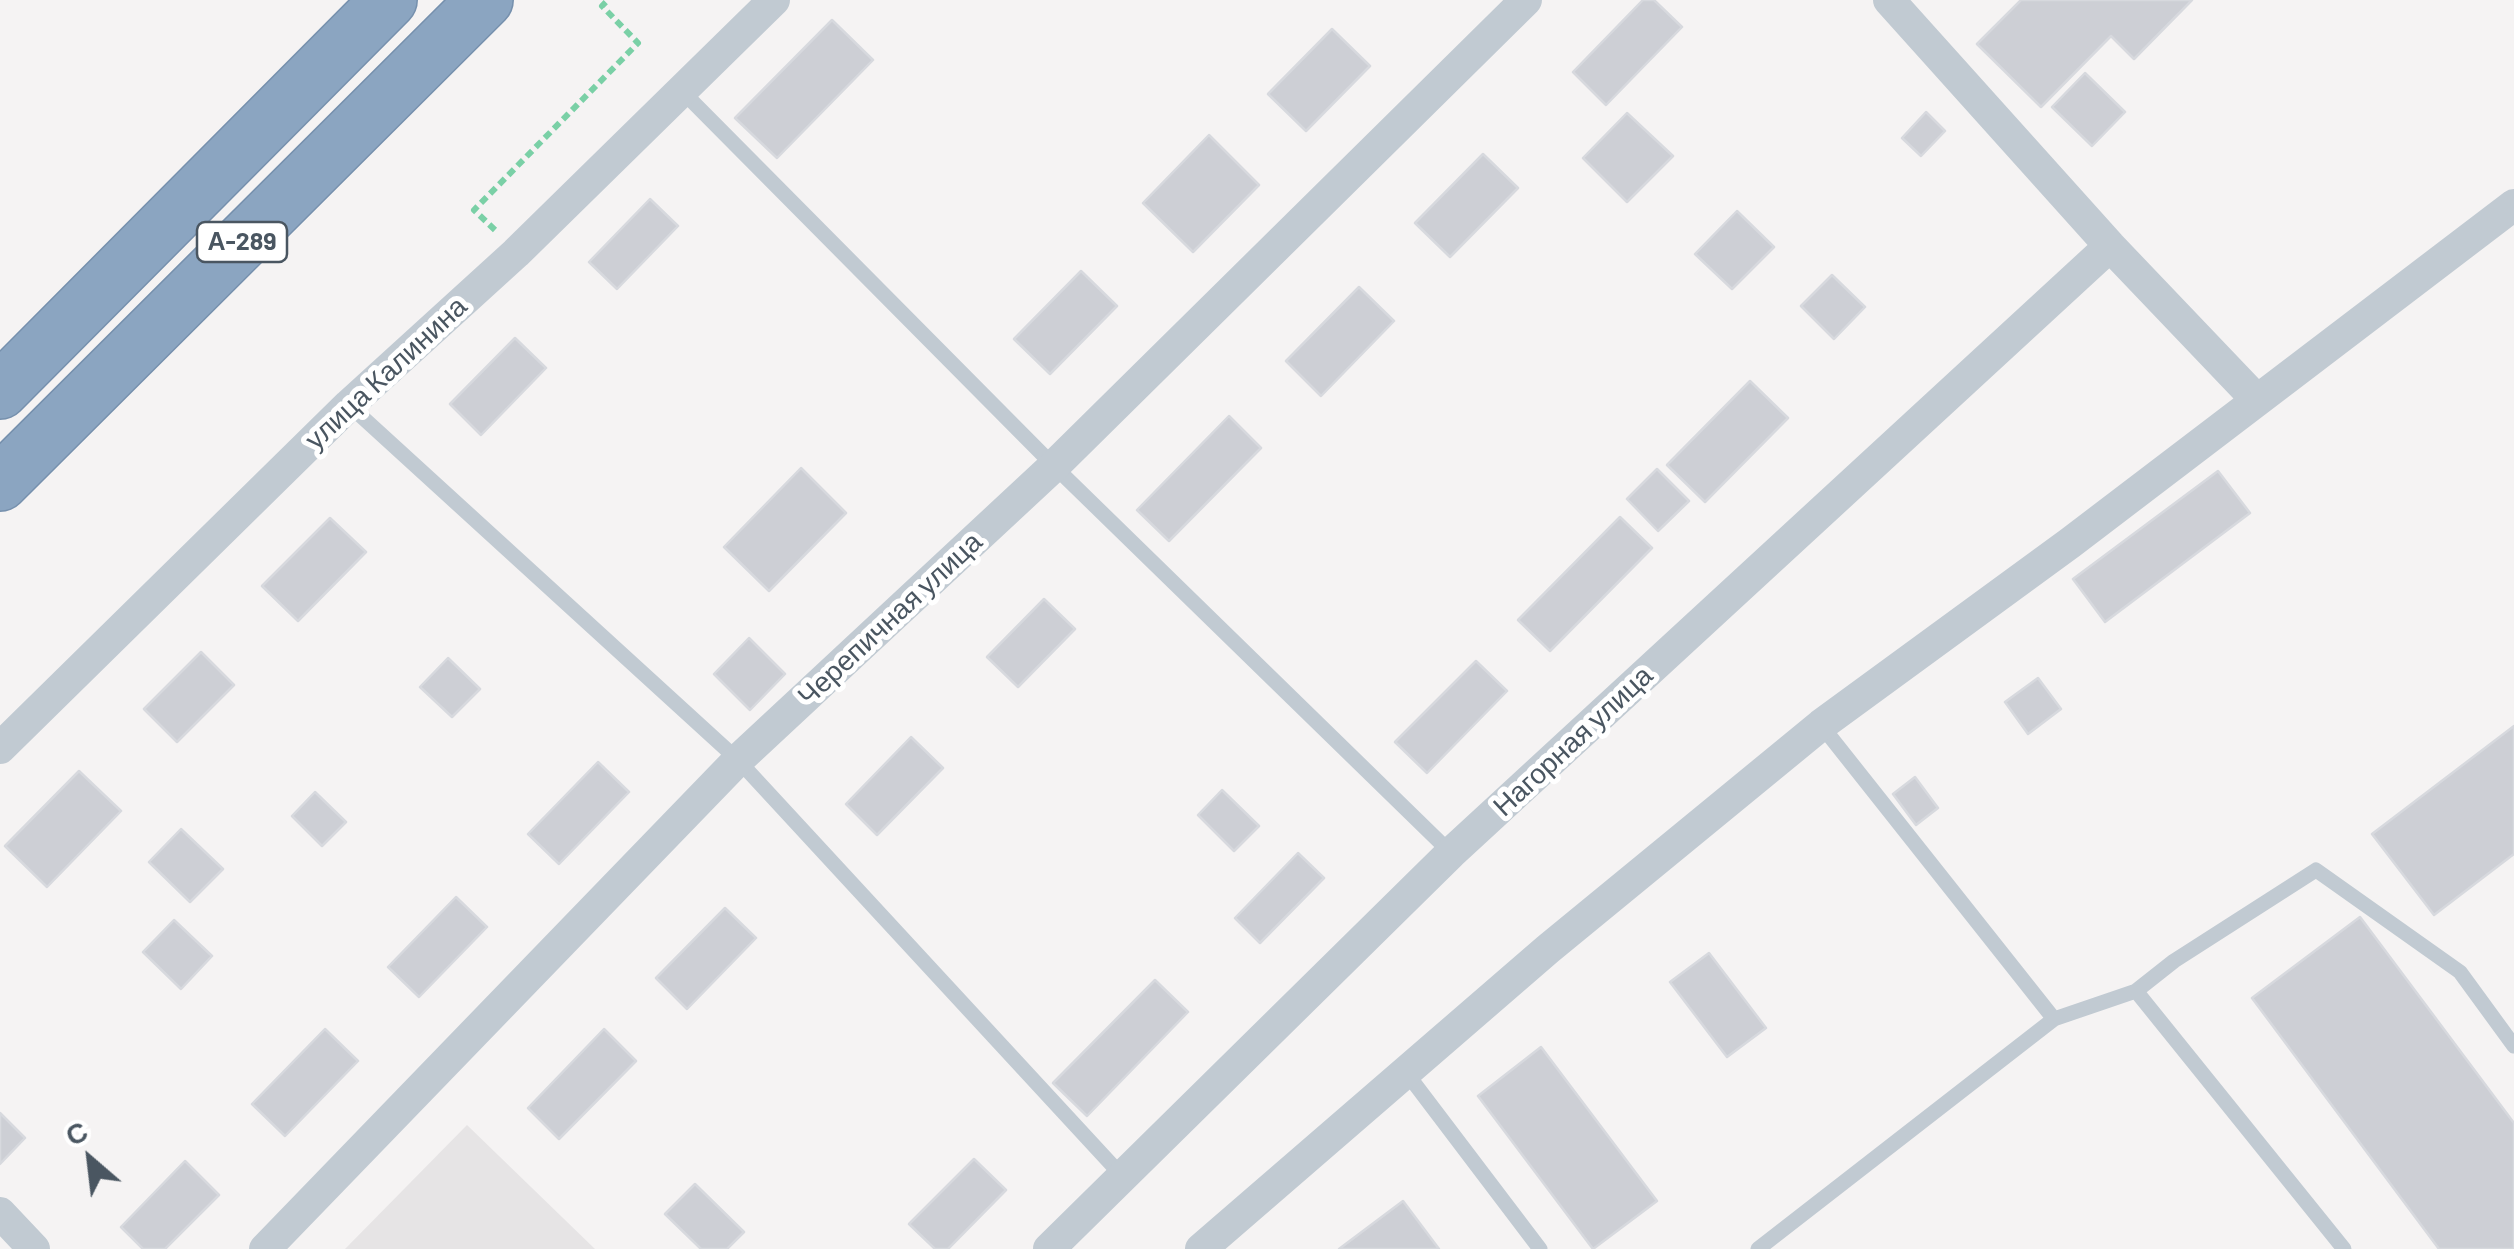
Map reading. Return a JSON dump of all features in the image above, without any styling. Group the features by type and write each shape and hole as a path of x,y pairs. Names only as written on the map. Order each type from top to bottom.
{"highway":[{"name":"А-289","path":"0,391 389,0"},
{"name":"А-289","path":"0,483 485,0"}],"street":[{"name":"улица Калинина","path":"0,748 349,405 516,253 774,0"},
{"name":"Черепичная улица","path":"265,1249 738,760 1054,466 1526,0"},
{"path":"1889,0 2110,246 2256,399"},
{"path":"1201,1249 1406,1071 1822,725 2070,543 2514,205"},
{"name":"Нагорная улица","path":"1050,1249 1451,853 2110,246"},
{"path":"0,1213 34,1249"}],"lane":[{"path":"682,91 1054,466 1451,853"},
{"path":"349,405 738,760 1124,1178"},
{"path":"1822,725 2054,1019"},
{"path":"1758,1249 2054,1019 2136,991 2174,961 2316,870 2460,972 2514,1046"},
{"path":"2136,991 2344,1249"},
{"path":"1406,1071 1540,1249"}],"path":[{"path":"516,253 474,210 638,43 602,6 608,0"}],"shaded area":[{"path":"467,1125 595,1249 345,1249"}],"building":[{"path":"1643,0 1654,0 1682,27 1606,105 1573,72"},
{"path":"2021,0 2192,0 2134,59 2111,36 2041,107 1977,44"},
{"path":"832,20 873,60 777,158 735,118"},
{"path":"1332,29 1370,66 1306,131 1268,94"},
{"path":"2085,73 2125,112 2092,146 2052,107"},
{"path":"1926,112 1945,131 1921,156 1902,138"},
{"path":"1627,113 1673,156 1627,202 1583,158"},
{"path":"1209,135 1259,185 1193,252 1143,203"},
{"path":"1483,154 1518,188 1450,257 1415,223"},
{"path":"650,199 678,226 617,289 589,262"},
{"path":"1737,211 1774,247 1732,289 1695,254"},
{"path":"1081,271 1117,306 1050,374 1014,339"},
{"path":"1832,275 1865,307 1834,339 1801,306"},
{"path":"1359,287 1394,321 1321,396 1286,361"},
{"path":"515,338 546,368 481,435 450,404"},
{"path":"1750,381 1788,418 1705,502 1667,465"},
{"path":"1229,416 1261,448 1169,541 1137,510"},
{"path":"801,468 846,513 769,591 724,547"},
{"path":"1657,469 1689,501 1658,531 1627,499"},
{"path":"2218,471 2250,513 2105,622 2073,579"},
{"path":"1620,517 1652,548 1550,651 1518,620"},
{"path":"330,518 366,552 298,621 262,586"},
{"path":"1044,599 1075,629 1018,687 987,657"},
{"path":"749,638 785,674 750,710 714,674"},
{"path":"201,652 234,685 177,742 144,709"},
{"path":"448,658 480,689 452,717 420,687"},
{"path":"1476,661 1507,691 1427,773 1395,742"},
{"path":"2038,678 2061,709 2028,734 2005,702"},
{"path":"2514,726 2514,854 2434,915 2372,834"},
{"path":"911,737 943,768 877,835 846,804"},
{"path":"598,762 629,792 559,864 528,834"},
{"path":"79,771 121,811 47,887 5,846"},
{"path":"1915,777 1938,808 1916,825 1893,794"},
{"path":"1222,790 1259,826 1234,851 1198,815"},
{"path":"315,792 346,822 322,846 292,816"},
{"path":"181,829 223,869 190,902 149,862"},
{"path":"1298,853 1324,878 1260,943 1235,918"},
{"path":"456,897 487,927 419,997 388,967"},
{"path":"725,908 756,938 687,1009 656,978"},
{"path":"2360,917 2514,1123 2514,1249 2439,1249 2252,998"},
{"path":"174,920 212,956 181,989 143,952"},
{"path":"1709,953 1766,1028 1727,1057 1670,982"},
{"path":"1155,980 1188,1012 1087,1116 1053,1083"},
{"path":"325,1029 358,1061 285,1136 252,1104"},
{"path":"604,1029 636,1061 559,1139 528,1108"},
{"path":"1541,1047 1657,1201 1593,1249 1478,1096"},
{"path":"0,1113 25,1138 0,1164"},
{"path":"974,1159 1006,1190 948,1249 935,1249 909,1224"},
{"path":"185,1161 219,1195 165,1249 143,1249 121,1227"},
{"path":"695,1184 744,1232 727,1249 701,1249 665,1214"},
{"path":"1403,1201 1439,1249 1339,1249"}]}
